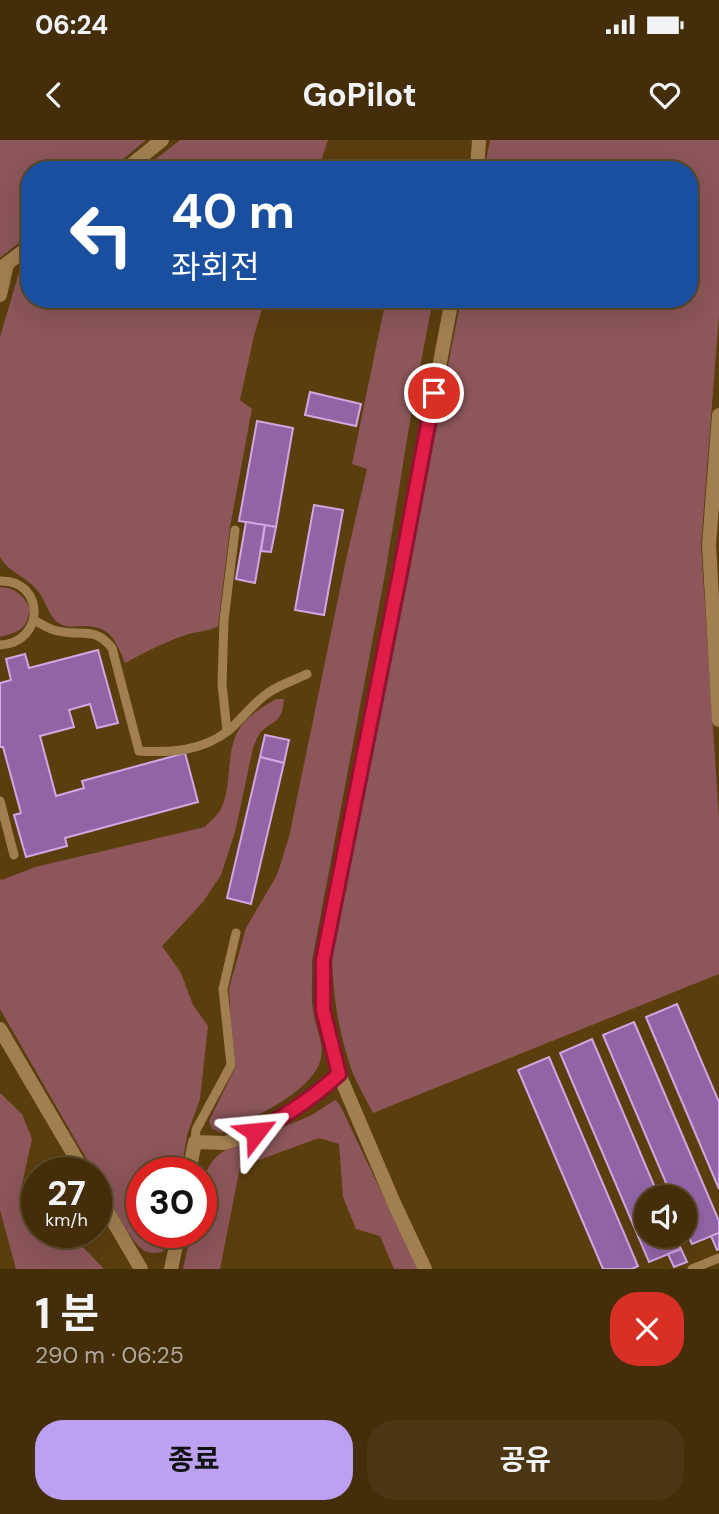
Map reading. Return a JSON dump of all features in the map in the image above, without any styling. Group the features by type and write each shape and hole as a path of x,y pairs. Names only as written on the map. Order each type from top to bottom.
{"street":[{"path":"136,161 162,140"},
{"path":"478,161 479,140"},
{"path":"0,295 3,267 21,253"},
{"path":"425,1269 339,1074 323,1010 323,960 450,308"},
{"path":"719,415 709,545 719,720"},
{"path":"0,1029 75,1157"},
{"path":"192,1157 195,1142 225,1143 256,1132 293,1111 339,1074"},
{"path":"112,1219 141,1269"},
{"path":"171,1269 176,1248"}],"lane":[{"path":"227,731 222,684 224,621 235,530"},
{"path":"0,581 22,587 29,594 35,611 34,620 25,636 9,644 0,645"},
{"path":"34,620 54,630 89,633 104,639 112,648 139,751 165,753 197,747 227,731 268,693 307,674"},
{"path":"0,801 14,855"},
{"path":"195,1142 196,1130 230,1065 223,989 236,933"},
{"path":"692,1269 719,1258"}],"shaded area":[{"path":"0,140 146,140 121,161 21,161 21,241 0,258"},
{"path":"180,140 328,140 321,161 153,161"},
{"path":"490,140 719,140 719,315 701,545 719,819 719,974 373,1113 354,1075 345,1049 337,1011 332,958 459,308 698,308 698,161 486,161"},
{"path":"21,266 21,308 262,308 240,400 252,409 230,527 218,626 170,641 125,663 115,642 106,632 93,627 67,626 58,622 37,590 8,567 0,557 0,337"},
{"path":"384,308 431,308 386,569 312,961 312,1002 321,1041 321,1057 316,1069 295,1093 221,1133 212,1129 209,1121 236,1066 229,988 246,928 277,875 289,837 367,469 352,464"},
{"path":"0,587 18,593 30,608 21,629 0,637"},
{"path":"276,699 284,699 281,715 262,731 253,748 235,832 221,875 203,902 162,946 181,973 193,1005 208,1026 200,1099 187,1135 183,1157 126,1157 126,1229 112,1204 112,1157 85,1157 0,1009 0,879 35,867 205,827 220,811 224,801 234,740 238,731 260,709"},
{"path":"0,1093 22,1114 32,1139 28,1157 21,1157 21,1248 84,1248 104,1269 16,1269 0,1210"},
{"path":"335,1100 340,1105 418,1269 394,1269 380,1236 356,1229 343,1197 339,1144 319,1138 240,1167 220,1269 183,1269 188,1248 217,1248 216,1157 224,1151 310,1116"},
{"path":"140,1248 165,1248 156,1253"}],"building":[{"path":"310,392 361,404 356,426 305,415"},
{"path":"257,421 293,428 276,527 239,521"},
{"path":"314,505 343,510 324,615 295,610"},
{"path":"246,522 265,525 255,583 236,579"},
{"path":"265,525 276,527 271,552 261,551"},
{"path":"98,650 118,723 97,728 90,704 69,710 74,727 40,736 56,796 84,788 82,781 185,753 198,802 65,838 67,846 26,857 14,815 21,813 3,747 0,747 0,683 11,680 6,659 25,654 29,668"},
{"path":"265,735 289,740 284,763 260,757"},
{"path":"260,757 284,763 251,904 227,898"},
{"path":"677,1004 719,1102 719,1189 646,1017"},
{"path":"634,1022 719,1221 719,1233 697,1242 697,1185 667,1185 603,1035"},
{"path":"592,1039 654,1185 634,1185 634,1227 560,1053"},
{"path":"549,1057 638,1266 632,1269 603,1269 518,1070"},
{"path":"719,1233 719,1249 717,1250 711,1236"},
{"path":"643,1248 681,1249 649,1262"},
{"path":"681,1249 687,1262 674,1267 668,1254"}],"route":[{"path":"256,1132 293,1111 339,1074 323,1010 323,960 434,393"}]}
